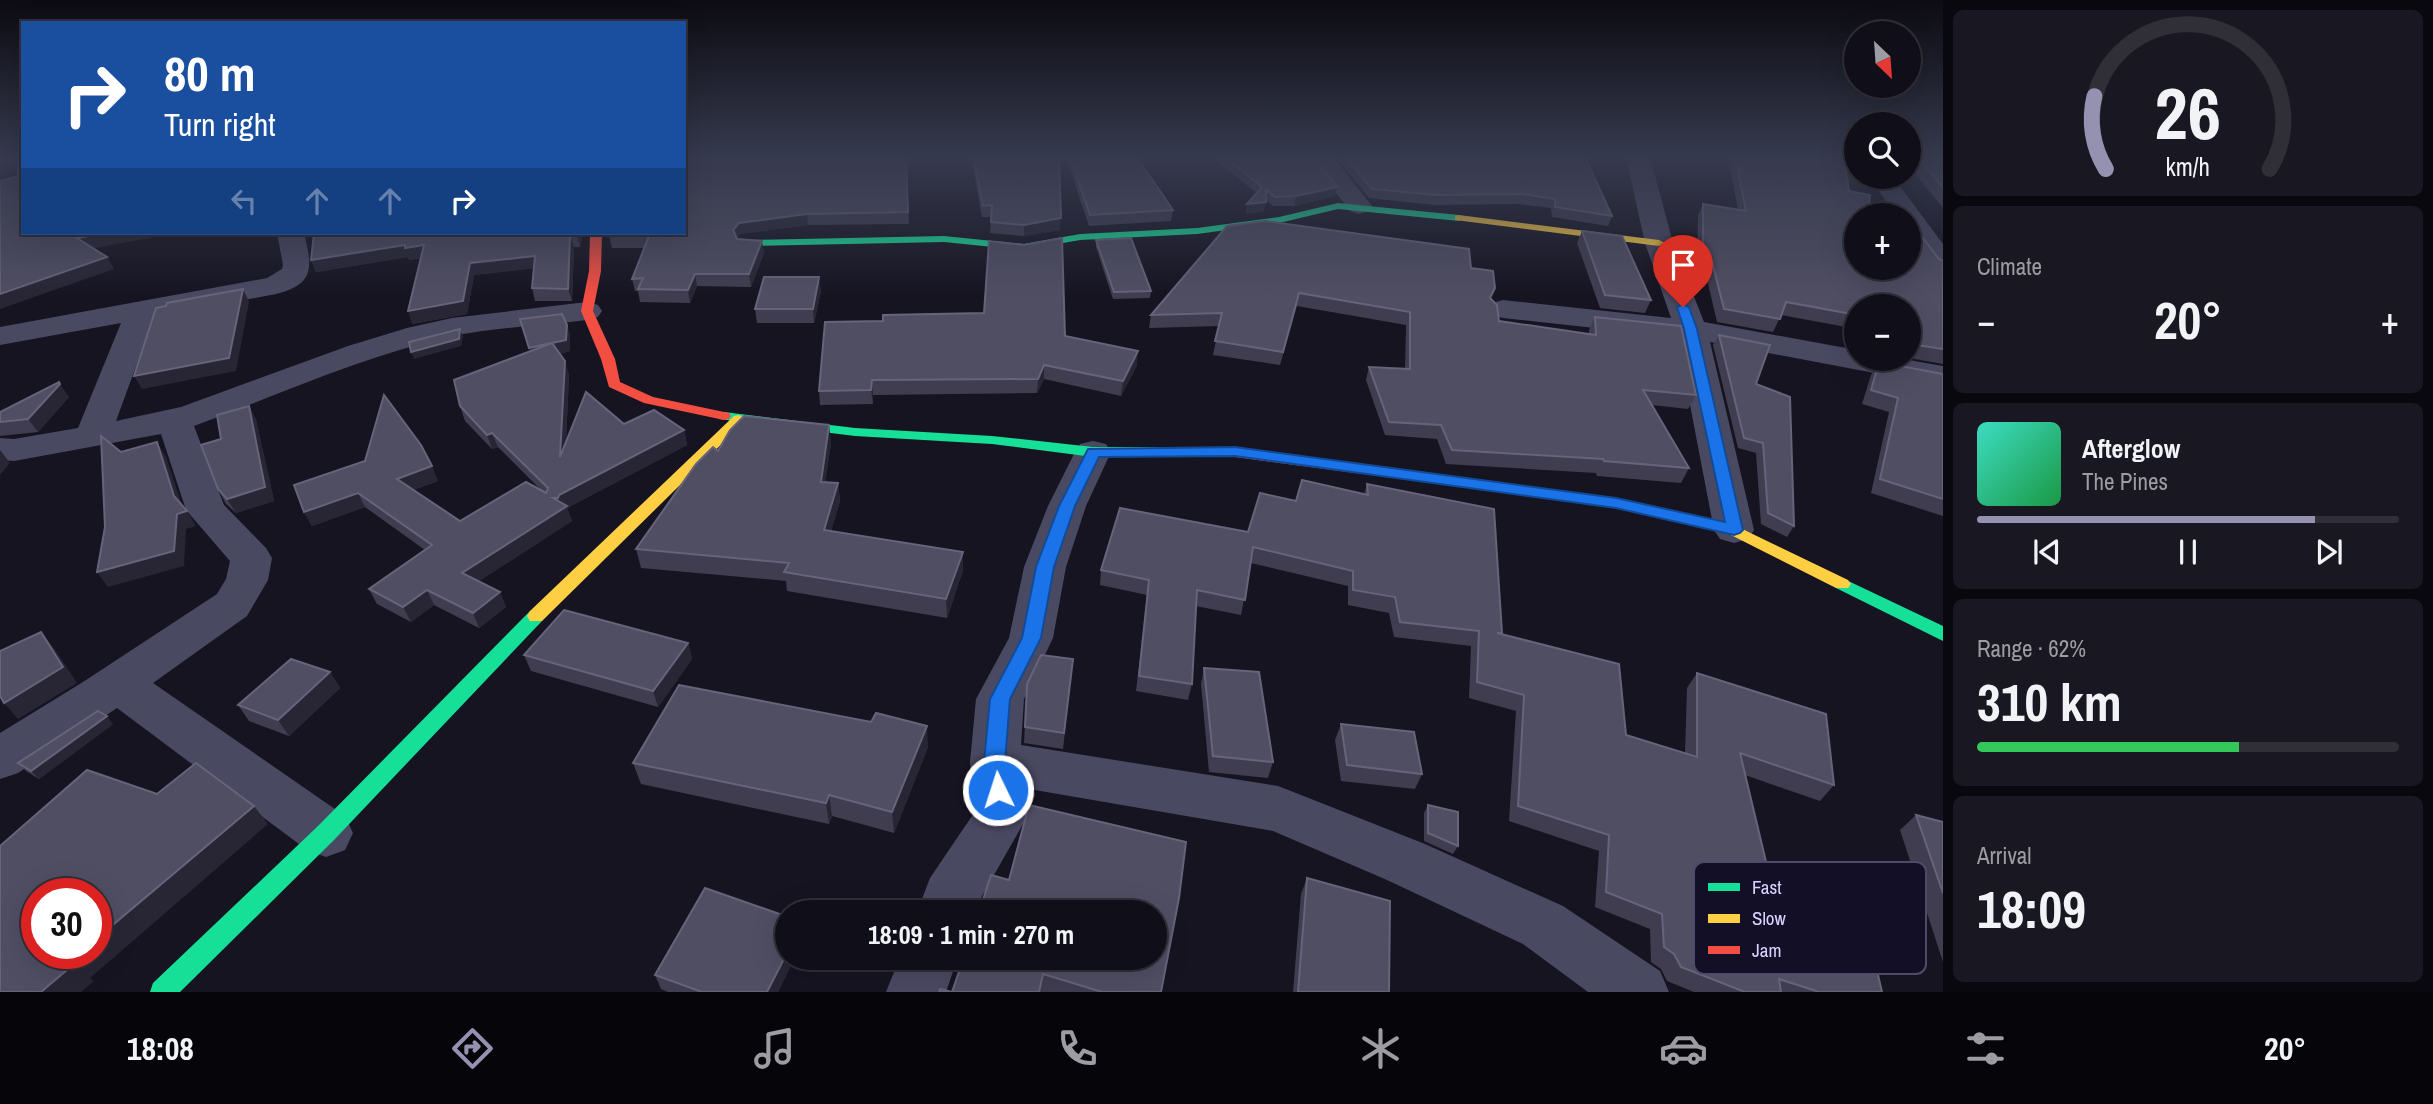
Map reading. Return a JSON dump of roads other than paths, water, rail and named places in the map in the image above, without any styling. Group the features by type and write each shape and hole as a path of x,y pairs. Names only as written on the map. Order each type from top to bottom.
{"street":[{"path":"1649,203 1659,243 1691,329 1734,530"},
{"path":"751,243 944,239 1024,247 1080,237 1197,231 1279,220 1338,206 1359,206 1659,243"},
{"path":"1921,233 1943,264"},
{"path":"0,336 276,285 295,273 297,265 290,235"},
{"path":"596,235 595,271 587,311 608,359 614,384 649,400 739,419 855,432 992,440 1093,452 1235,452 1616,503 1734,530 1943,634"},
{"path":"1503,309 1691,329 1943,376"},
{"path":"94,433 141,310"},
{"path":"175,421 359,353 418,335 452,327 587,311"},
{"path":"0,449 14,450 94,433 153,425 179,417 175,421"},
{"path":"162,992 326,833 533,619 739,419"},
{"path":"0,758 118,683 232,605 247,580 251,558 206,510 175,421"},
{"path":"949,900 1001,817 995,762 1000,699 1031,638 1045,567 1067,506 1093,452"},
{"path":"118,683 326,833"},
{"path":"995,762 1278,809 1406,862 1543,925 1639,992"},
{"path":"916,992 924,970"}]}
